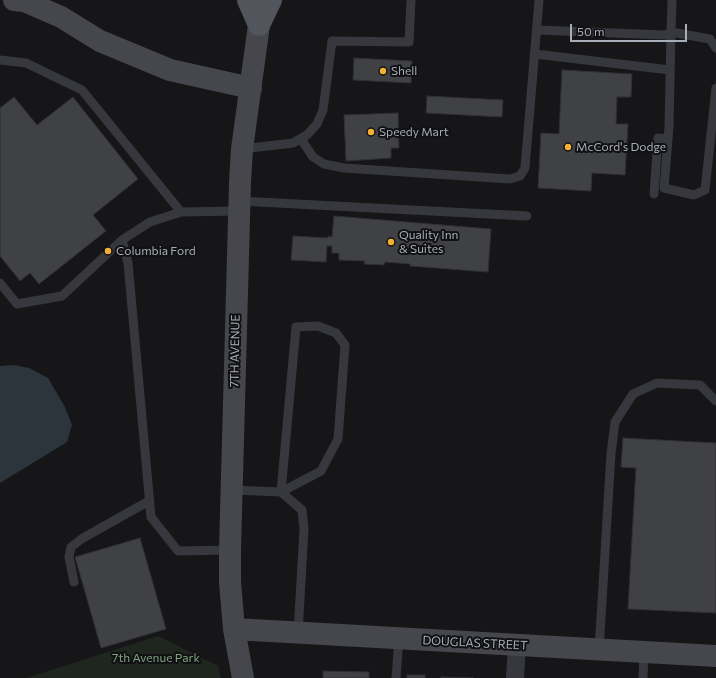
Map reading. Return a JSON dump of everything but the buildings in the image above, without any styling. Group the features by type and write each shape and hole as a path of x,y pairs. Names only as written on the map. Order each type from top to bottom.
{"main road":[{"path":"248,0 259,25"},
{"path":"259,25 271,0"}],"street":[{"path":"14,0 24,1 61,17 100,40 170,70 251,88"},
{"name":"7TH AVENUE","path":"243,678 234,629 230,582 230,550 239,206 242,149 259,25"},
{"name":"DOUGLAS STREET","path":"234,629 716,656"},
{"path":"515,678 517,645"}],"lane":[{"path":"242,149 279,146 293,143 301,139 317,124 323,110 332,41 409,42 411,0"},
{"path":"301,139 313,157 324,164 344,168 510,179 520,176 525,168 539,0"},
{"path":"672,0 668,139 664,188 684,194 694,195 702,193 705,190 716,88"},
{"path":"537,30 658,36 671,32 710,39 716,48"},
{"path":"534,54 670,70"},
{"path":"0,60 26,64 82,90 181,212"},
{"path":"654,194 658,138 668,139"},
{"path":"0,283 17,304 62,296 122,240 150,222 181,212 239,206 527,216"},
{"path":"122,240 128,263 151,517 178,551 230,550"},
{"path":"232,490 281,492 321,471 338,439 346,345 336,333 318,326 296,327 281,492"},
{"path":"599,650 611,454 615,422 634,394 657,383 700,385 716,401"},
{"path":"281,492 302,510 304,529 298,633"},
{"path":"74,582 69,557 71,547 83,538 150,501"},
{"path":"396,678 398,638"},
{"path":"643,678 644,652"}],"green space":[{"name":"7th Avenue Park","path":"158,636 218,666 221,678 26,678"}],"shaded area":[{"path":"14,365 29,368 48,378 65,407 72,425 67,442 0,483 0,366"}],"place":[{"name":"Shell","path":"383,71"},
{"name":"Speedy Mart","path":"371,132"},
{"name":"McCord's Dodge","path":"568,147"},
{"name":"Quality Inn & Suites","path":"391,242"},
{"name":"Columbia Ford","path":"108,251"}]}
